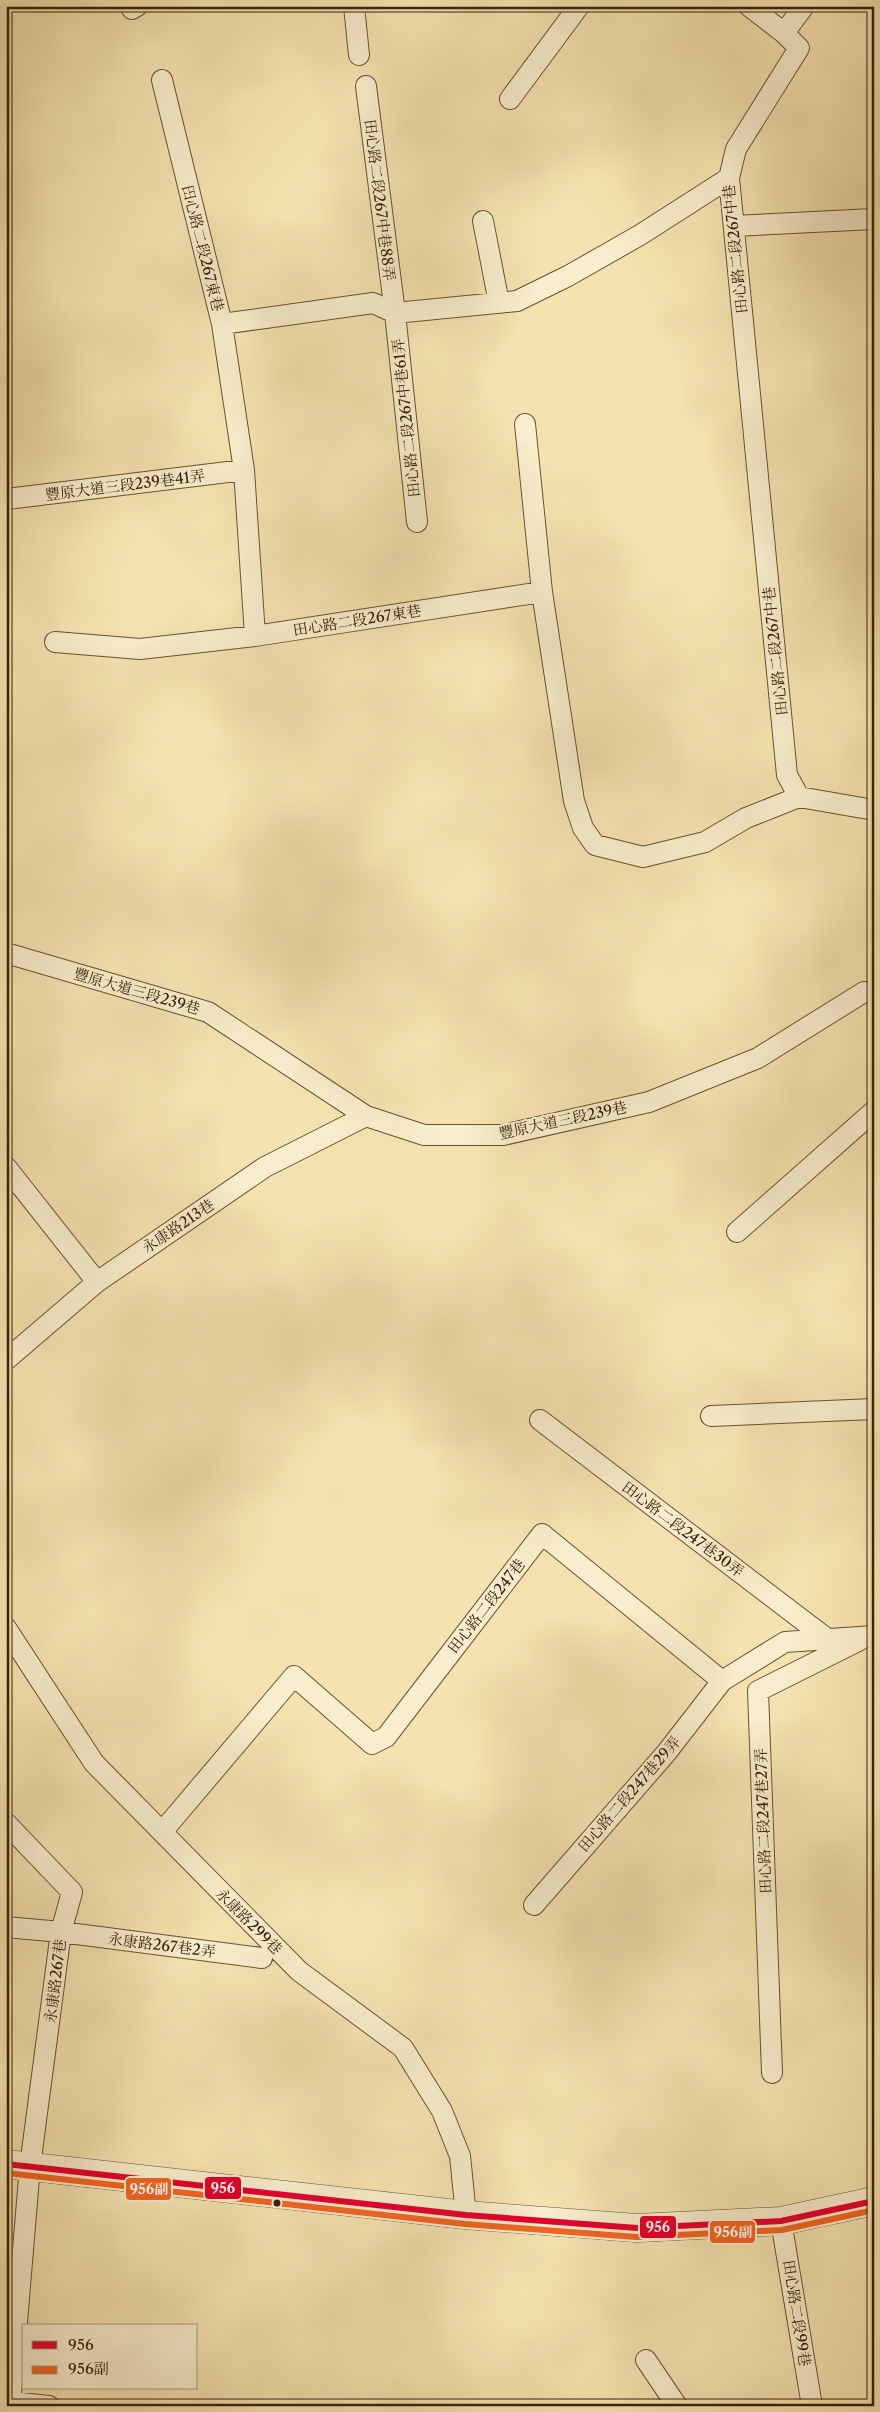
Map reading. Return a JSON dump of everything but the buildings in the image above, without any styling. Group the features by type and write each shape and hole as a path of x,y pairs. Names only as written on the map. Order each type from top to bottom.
{"street":[{"path":"18,2165 466,2215 637,2228 781,2221 874,2201"}],"lane":[{"path":"354,6 359,56"},
{"path":"510,99 578,6"},
{"path":"729,178 736,148 799,48 784,33 749,6"},
{"path":"784,33 804,6"},
{"name":"田心路二段267東巷","path":"162,80 222,324 244,470 255,636 542,592"},
{"name":"田心路二段267中巷88弄","path":"366,86 375,171 395,313"},
{"name":"田心路二段267中巷","path":"222,324 373,303 395,313 517,301 568,276 640,234 729,178 787,775 800,797"},
{"path":"734,226 874,219"},
{"path":"483,220 500,303"},
{"name":"田心路二段267中巷61弄","path":"395,313 417,522"},
{"path":"525,424 542,592 574,801 582,828 595,845 643,857 705,842 746,818 800,797 874,810"},
{"name":"豐原大道三段239巷41弄","path":"6,499 244,470"},
{"path":"55,642 140,649 255,636"},
{"name":"豐原大道三段239巷","path":"6,953 208,1012 366,1116 424,1135 503,1135 649,1102 758,1058 871,990"},
{"path":"737,1232 874,1111"},
{"name":"永康路213巷","path":"6,1360 97,1282 265,1167 366,1116"},
{"path":"6,1167 97,1282"},
{"path":"711,1416 874,1409"},
{"name":"田心路二段247巷30弄","path":"540,1420 826,1638"},
{"name":"田心路二段247巷","path":"162,1832 294,1676 372,1744 386,1736 542,1534 722,1681"},
{"name":"永康路299巷","path":"6,1628 94,1763 299,1971 403,2048 442,2111 460,2156 466,2215"},
{"path":"722,1681 786,1642 870,1636"},
{"name":"田心路二段247巷27弄","path":"772,2073 758,1691 870,1636"},
{"name":"田心路二段247巷29弄","path":"534,1905 667,1752 722,1681"},
{"name":"永康路267巷","path":"6,1823 72,1892 61,1932 18,2165 10,2404"},
{"name":"永康路267巷2弄","path":"6,1927 61,1932 262,1958"},
{"name":"田心路二段99巷","path":"781,2221 812,2406"},
{"path":"646,2360 677,2406"},
{"path":"10,2404 49,2406"}],"transit line":[{"name":"956","path":"6,2164 466,2215 637,2228 781,2221 874,2201"},
{"name":"956副","path":"6,2173 465,2224 636,2237 782,2230 874,2210"}]}
